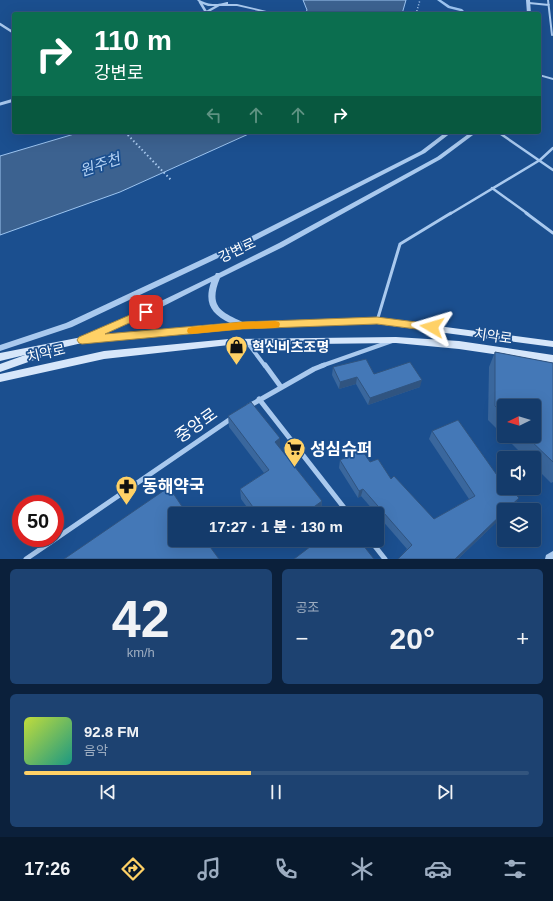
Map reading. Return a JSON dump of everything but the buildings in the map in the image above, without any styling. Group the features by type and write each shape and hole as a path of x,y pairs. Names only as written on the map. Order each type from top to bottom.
{"main road":[{"name":"치악로","path":"0,357 82,340 242,325 377,321 553,344"},
{"name":"강변로","path":"0,368 82,340"},
{"name":"치악로","path":"0,378 104,355 229,342 396,340 459,345 553,359"}],"street":[{"path":"206,12 232,0 237,5"},
{"path":"200,1 208,5 237,5 268,12"},
{"path":"200,1 204,12"},
{"path":"0,24 12,32"},
{"path":"541,76 553,79"},
{"path":"0,104 12,101"},
{"name":"강변로","path":"0,348 69,325 250,240 423,152 446,134"},
{"name":"강변로","path":"82,340 133,318 281,245 439,158 471,134"},
{"path":"218,275 212,288 217,311 242,325"},
{"path":"246,408 314,369 396,340"},
{"path":"247,342 281,387"},
{"path":"260,399 344,507"},
{"name":"중앙로","path":"26,559 240,412"},
{"path":"375,547 384,559"},
{"path":"550,559 553,556"}],"lane":[{"path":"548,0 552,35"},
{"path":"529,2 549,5"},
{"path":"501,134 553,170"},
{"path":"377,321 400,244 540,160 553,148"},
{"path":"492,188 553,233"}],"path":[{"path":"417,12 420,0"},
{"path":"127,134 172,181"}],"water":[{"path":"303,0 406,0 403,12 306,12 307,10"},
{"name":"원주천","path":"74,134 249,134 120,192 0,235 0,156"}],"waterway":[{"path":"439,0 449,7 461,10 463,12"}],"slow traffic":[{"path":"192,331 242,325 275,324"}],"place":[{"name":"혁신비츠조명","path":"237,366"},
{"name":"성심슈퍼","path":"294,468"},
{"name":"동해약국","path":"126,506"}],"route":[{"path":"146,312 82,340 140,336 242,325 377,321 432,327"}]}
